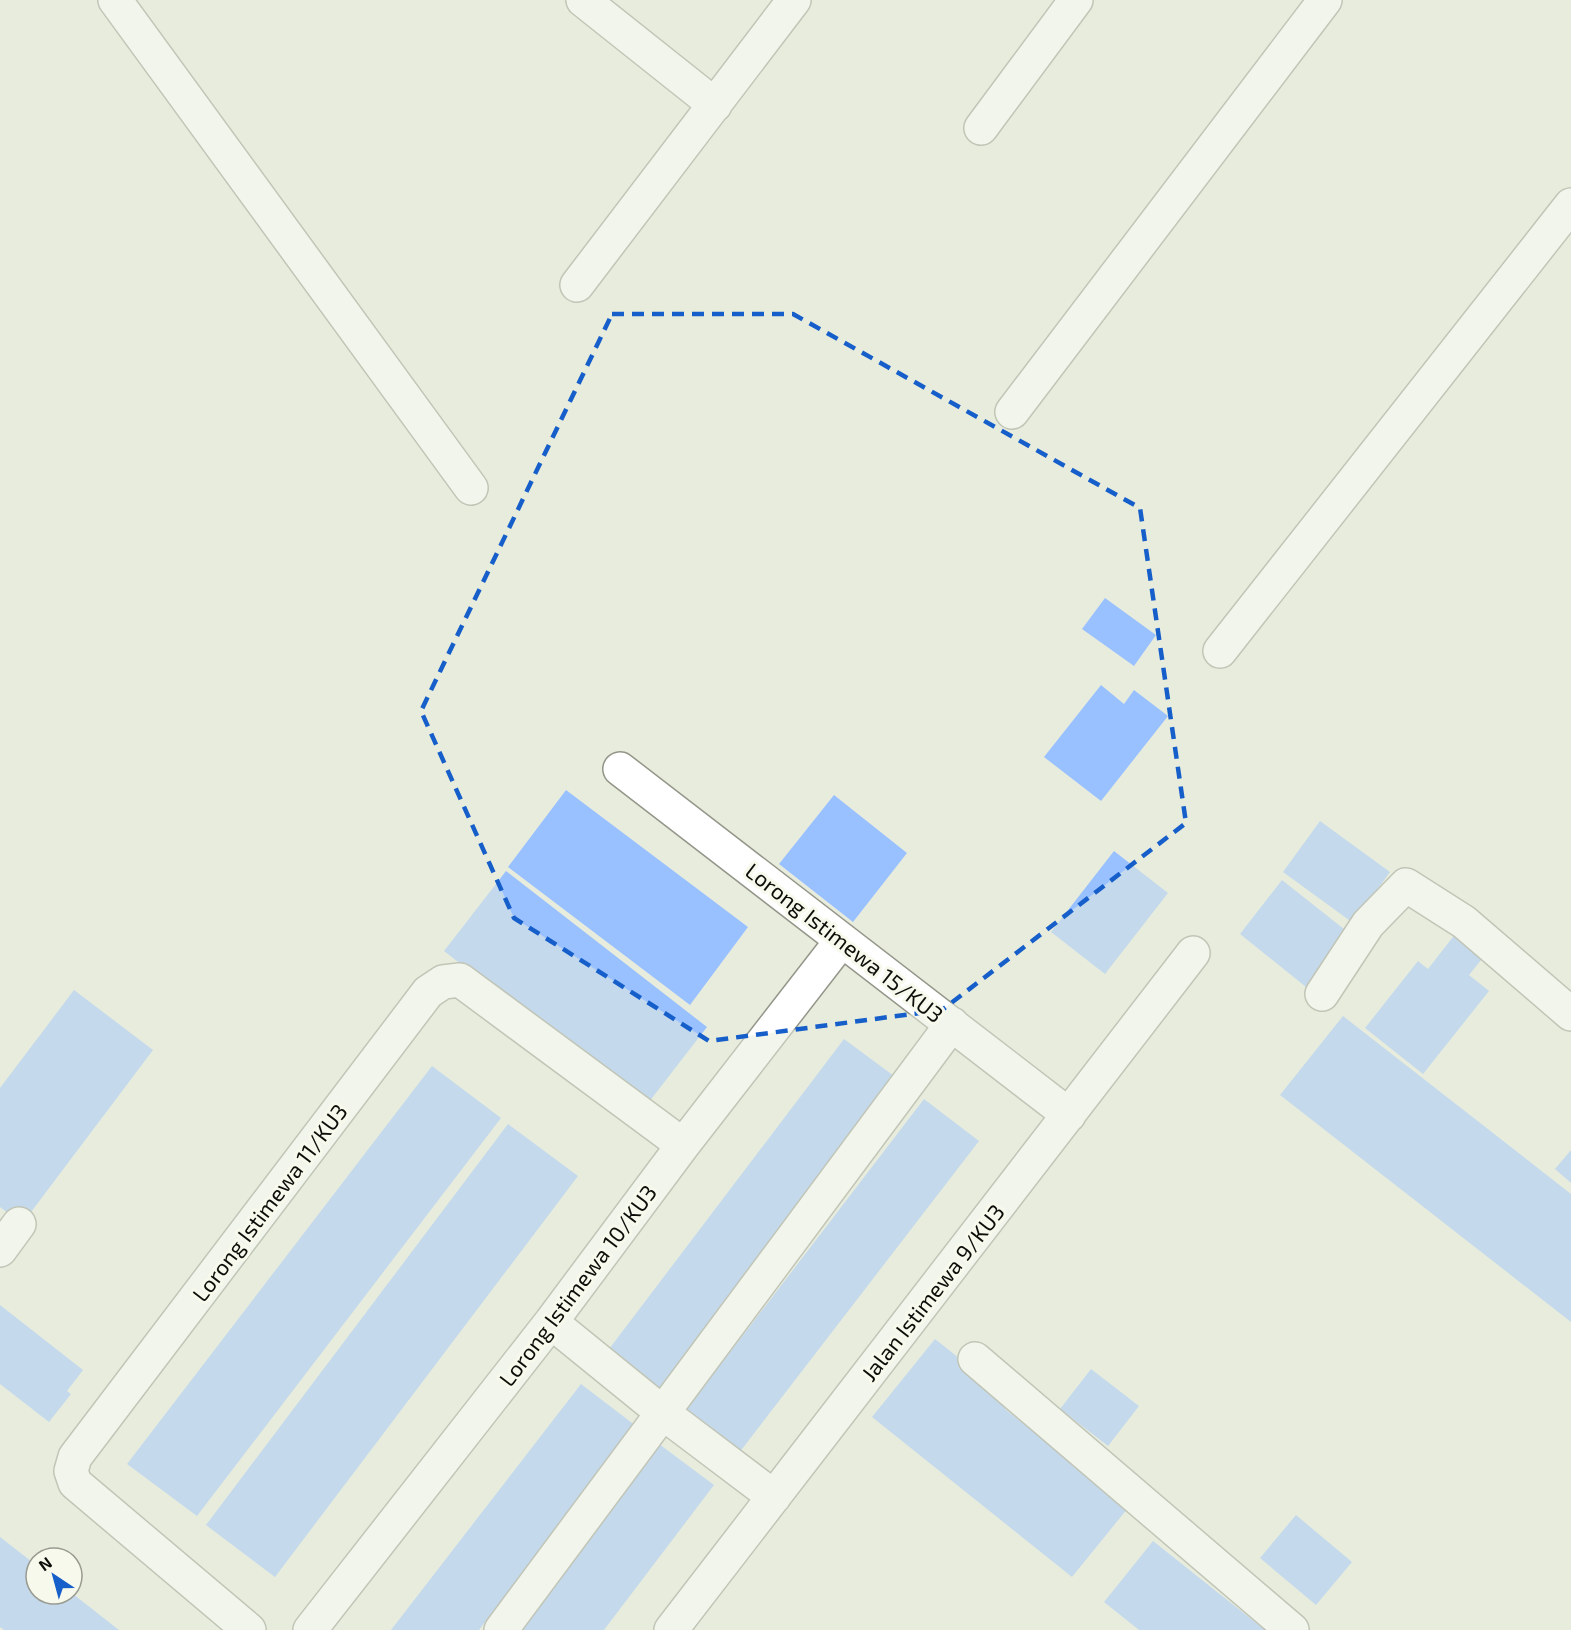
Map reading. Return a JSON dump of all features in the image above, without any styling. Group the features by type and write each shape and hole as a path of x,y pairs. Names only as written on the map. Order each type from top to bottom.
{"street":[{"path":"115,0 471,488"},
{"path":"583,0 715,105"},
{"path":"577,285 794,0"},
{"path":"981,128 1076,0"},
{"path":"1012,412 1325,0"},
{"path":"1220,651 1571,205"},
{"name":"Lorong Istimewa 15/KU3","path":"620,769 1069,1116"},
{"path":"1322,994 1368,924 1407,885 1464,922 1571,1014"},
{"name":"Lorong Istimewa 10/KU3","path":"310,1630 551,1322 683,1145 842,940"},
{"name":"Jalan Istimewa 9/KU3","path":"671,1630 1193,953"},
{"name":"Lorong Istimewa 11/KU3","path":"249,1630 75,1483 71,1471 75,1457 428,992 443,982 460,980 683,1145"},
{"path":"501,1630 951,1024"},
{"path":"0,1250 19,1224"},
{"path":"551,1322 663,1413 774,1497"},
{"path":"975,1359 1292,1630"}],"highlighted area":[{"path":"612,314 793,314 1140,508 1186,823 942,1010 709,1041 514,918 421,711"}],"building":[{"path":"1105,598 1156,635 1134,666 1082,629"},
{"path":"1101,685 1124,704 1134,690 1168,716 1101,801 1044,757"},
{"path":"566,790 748,927 690,1005 508,867"},
{"path":"834,795 907,853 853,922 779,864"},
{"path":"1320,821 1390,872 1353,923 1283,872"},
{"path":"1114,851 1168,893 1105,974 1051,932"},
{"path":"506,871 707,1027 645,1107 444,951"},
{"path":"1282,880 1349,933 1306,987 1240,934"},
{"path":"1456,933 1485,955 1469,975 1489,991 1423,1074 1365,1028 1418,961 1428,969"},
{"path":"74,990 153,1050 22,1224 0,1207 0,1088"},
{"path":"1343,1016 1571,1194 1571,1322 1280,1095"},
{"path":"844,1039 898,1079 654,1402 600,1361"},
{"path":"432,1066 501,1118 197,1516 127,1464"},
{"path":"924,1099 979,1141 732,1462 678,1420"},
{"path":"508,1124 578,1176 275,1577 206,1525"},
{"path":"1571,1150 1571,1183 1555,1169"},
{"path":"0,1305 83,1370 67,1391 71,1394 49,1422 0,1384"},
{"path":"935,1339 1012,1400 1005,1409 1128,1508 1072,1577 872,1417"},
{"path":"1091,1369 1139,1406 1108,1446 1060,1409"},
{"path":"581,1384 636,1426 479,1630 391,1630"},
{"path":"659,1444 714,1485 604,1630 517,1630"},
{"path":"1296,1515 1352,1562 1316,1605 1260,1558"},
{"path":"0,1537 24,1556 24,1606 84,1606 84,1603 119,1630 4,1630 0,1627"},
{"path":"1153,1541 1265,1630 1139,1630 1104,1602"}]}
